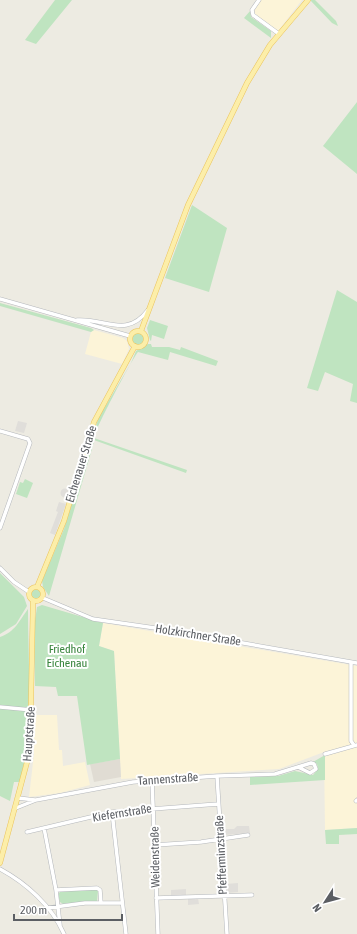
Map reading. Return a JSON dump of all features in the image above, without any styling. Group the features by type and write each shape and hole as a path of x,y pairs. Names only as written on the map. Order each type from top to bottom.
{"main road":[{"path":"141,332 188,205 247,83 270,45 308,0"},
{"path":"135,331 141,332 145,335 145,342 141,346 135,346 131,343 130,336 135,331"},
{"name":"Eichenauer Straße","path":"37,587 64,521 94,422 135,346"},
{"path":"37,587 43,592 43,598 38,601 33,601 30,598 29,592 32,588 37,587"},
{"name":"Hauptstraße","path":"0,863 2,851 16,808 29,759 32,710 33,601"}],"street":[{"path":"259,0 252,10 253,15 279,34"},
{"path":"0,299 130,336"},
{"path":"74,320 91,319 124,327 137,322 151,308"},
{"path":"0,431 30,441 0,528"},
{"path":"0,568 17,584 29,592"},
{"name":"Holzkirchner Straße","path":"43,598 92,619 177,631 357,663"},
{"path":"351,662 351,741 356,745"},
{"path":"0,707 32,710"},
{"path":"325,754 356,745"},
{"name":"Tannenstraße","path":"16,808 36,800 152,780 275,774 300,768"},
{"name":"Pfefferminzstraße","path":"217,776 227,934"},
{"name":"Weidenstraße","path":"152,780 158,934"},
{"name":"Tannenstraße","path":"18,798 36,800"},
{"name":"Kiefernstraße","path":"27,832 112,812 218,804"},
{"path":"112,812 126,934"},
{"path":"44,828 56,890 60,925"},
{"path":"155,846 248,835"},
{"path":"0,869 28,887 47,908 60,925 64,934"},
{"path":"56,890 97,888 100,890 101,903"},
{"path":"156,898 252,894"},
{"path":"47,908 101,903 122,903"}],"shaded area":[{"path":"261,0 302,0 278,31 255,14 254,11"},
{"path":"94,330 123,338 127,341 129,349 122,364 85,354 91,332"},
{"path":"18,421 27,423 24,433 15,431"},
{"path":"65,488 70,493 65,498 60,493"},
{"path":"59,502 66,504 55,535 50,533 58,512 56,511"},
{"path":"103,623 357,666 357,828 325,830 324,752 279,769 121,779 114,651 99,646"},
{"path":"34,715 57,715 59,750 62,750 63,766 85,762 90,785 60,793 29,797 34,754"},
{"path":"120,759 121,777 94,782 90,764"},
{"path":"237,826 249,826 250,833 223,835 223,829 234,829"},
{"path":"238,883 238,892 226,893 226,884"},
{"path":"186,889 186,895 171,896 171,890"},
{"path":"188,898 198,898 199,904 188,905"}],"green space":[{"path":"55,0 72,0 36,44 25,40"},
{"path":"310,0 315,0 336,21 338,26 332,23"},
{"path":"250,11 251,17 271,31 271,38 244,18"},
{"path":"357,102 357,174 323,146"},
{"path":"192,205 227,228 209,292 165,278"},
{"path":"337,290 357,302 357,403 350,401 353,384 325,372 318,391 307,388"},
{"path":"0,303 94,330 91,332 0,306"},
{"path":"150,320 168,326 164,339 152,335 151,341 150,340 147,328"},
{"path":"136,333 140,333 144,339 140,345 136,345 132,341 132,337"},
{"path":"148,344 151,344 152,347 169,347 180,350 181,347 218,361 216,366 170,352 168,360 138,352 129,367 136,351"},
{"path":"128,369 95,433 94,438 187,470 186,473 91,439 99,417"},
{"path":"91,441 94,442 49,596 43,587 42,581 64,529"},
{"path":"25,479 33,483 27,498 16,494 20,482 23,483"},
{"path":"0,573 24,597 27,606 16,624 0,634"},
{"path":"36,588 40,590 42,594 40,598 36,600 32,598 30,594 32,590"},
{"name":"Friedhof Eichenau","path":"42,605 103,623 99,646 114,651 120,759 87,765 77,696 58,696 56,687 35,686 34,627 37,607"},
{"path":"28,609 29,719 27,741 20,782 14,782 10,801 0,796 0,637 13,629"},
{"path":"325,755 325,780 250,785 250,777 278,776 295,771 313,775 318,769 317,764 313,762"},
{"path":"357,828 357,834 339,835 339,844 326,844 325,830"},
{"path":"96,889 98,891 97,901 63,904 60,902 58,894 61,891"}]}
